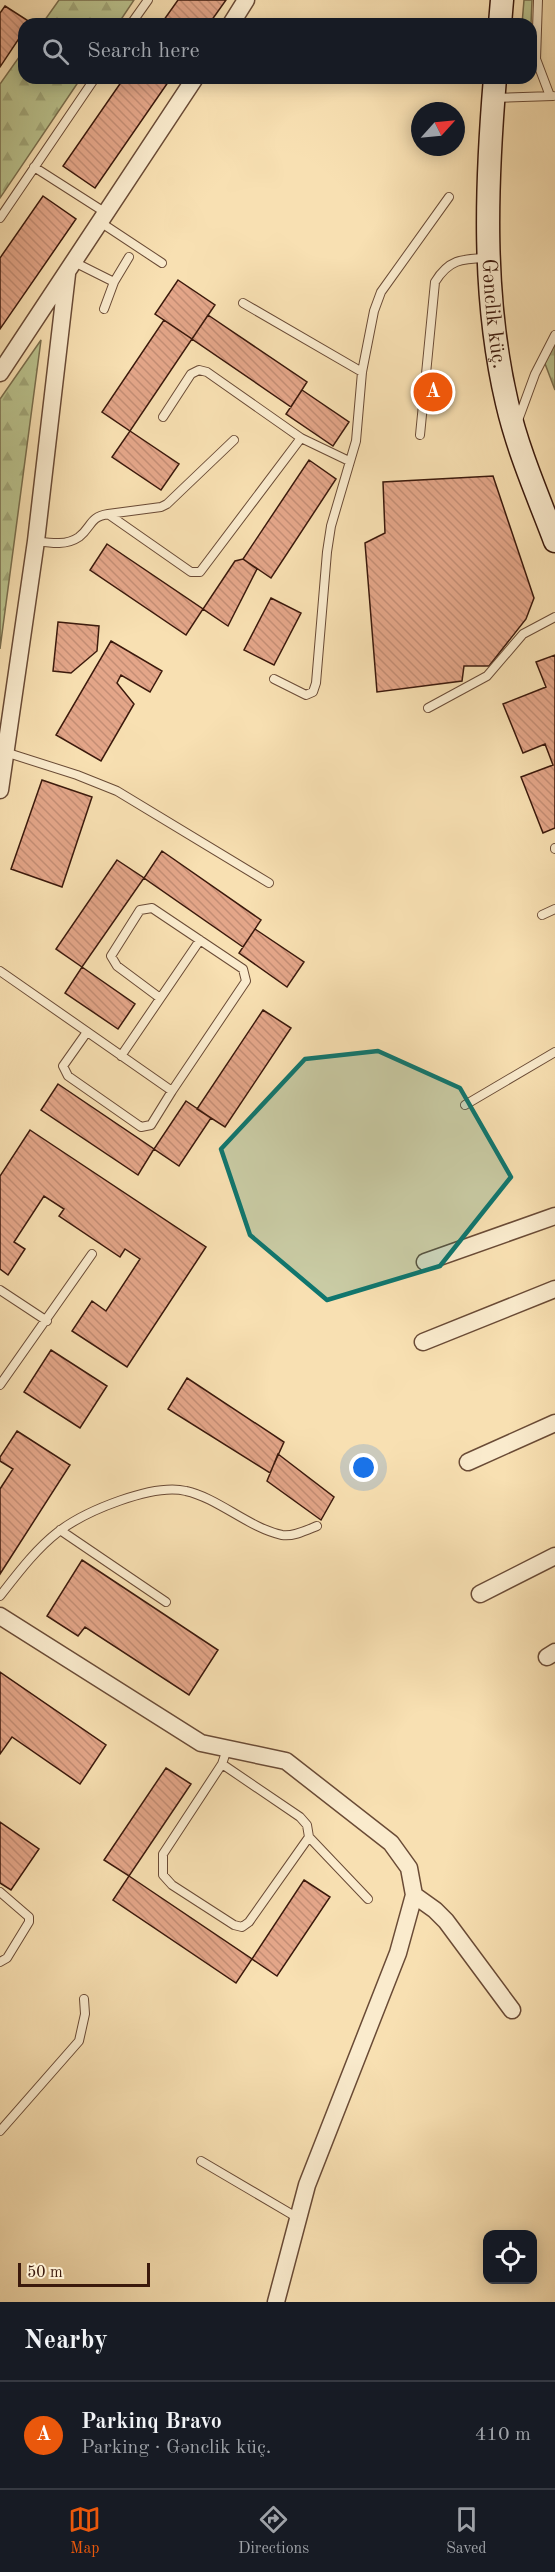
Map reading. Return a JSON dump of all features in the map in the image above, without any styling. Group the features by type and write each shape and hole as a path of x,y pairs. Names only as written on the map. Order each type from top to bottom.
{"main road":[{"path":"500,18 502,0"},
{"name":"Gənclik küç.","path":"494,88 487,258 496,346 507,404 525,463 555,541"}],"street":[{"path":"235,18 246,0"},
{"path":"0,373 191,84"},
{"path":"0,790 36,541 71,268"},
{"path":"425,1262 555,1216"},
{"path":"423,1342 555,1289"},
{"path":"468,1462 555,1423"},
{"path":"480,1594 555,1556"},
{"path":"0,1616 224,1756 286,1761 391,1843 409,1868 414,1895 398,1953 307,2185 276,2302"},
{"path":"414,1895 446,1921 512,2010"}],"lane":[{"path":"135,18 148,0"},
{"path":"537,29 538,0"},
{"path":"537,60 553,96"},
{"path":"0,218 91,84"},
{"path":"494,88 553,96"},
{"path":"34,167 162,263"},
{"path":"274,679 306,695 313,692 316,683 331,526 356,441 362,372 374,311 381,292 449,197"},
{"path":"104,309 114,282 129,257"},
{"path":"420,435 435,282 442,270 451,264 464,259 487,258"},
{"path":"71,268 114,282"},
{"path":"243,303 362,372"},
{"path":"515,429 535,374 555,335"},
{"path":"163,417 191,374 199,370 207,372 301,438 349,461"},
{"path":"108,514 190,572 200,572 301,438"},
{"path":"36,541 60,544 78,537 99,515 161,507 167,504 234,440"},
{"path":"428,708 487,676 523,634 555,617"},
{"path":"4,752 117,791 268,883"},
{"path":"87,1032 63,1066 68,1076 141,1127 151,1125 246,981 243,969 152,908 140,910 111,956 117,966 160,998"},
{"path":"542,915 555,909"},
{"path":"121,1056 200,940"},
{"path":"0,971 172,1091"},
{"path":"465,1105 555,1052"},
{"path":"0,1385 92,1254"},
{"path":"0,1290 46,1321"},
{"path":"0,1596 23,1566 60,1530 73,1522 151,1490 187,1491 250,1522 283,1535 317,1526"},
{"path":"60,1530 166,1602"},
{"path":"309,1837 249,1922 242,1927 234,1925 172,1885 163,1875 163,1854 224,1756 300,1816 307,1825 309,1837 368,1899"},
{"path":"0,1892 29,1917 29,1922 7,1958 0,1962"},
{"path":"0,2131 79,2041 85,2014 84,1998"},
{"path":"201,2161 298,2218"}],"highlighted area":[{"path":"378,1051 460,1088 511,1177 440,1266 327,1300 250,1235 221,1149 305,1059"}],"green space":[{"path":"59,0 134,0 122,18 46,18"},
{"path":"524,0 532,0 531,18 522,18"},
{"path":"18,58 18,84 77,84 0,198 0,84"},
{"path":"41,340 0,649 0,399"},
{"path":"555,344 555,390 544,361"}],"building":[{"path":"178,0 226,0 213,18 165,18"},
{"path":"5,6 24,18 18,18 18,40 0,67 0,13"},
{"path":"120,84 167,84 95,188 63,166"},
{"path":"43,196 76,219 0,329 0,258"},
{"path":"178,280 215,305 192,339 155,314"},
{"path":"208,315 307,382 291,407 192,339"},
{"path":"164,320 192,339 130,431 102,412"},
{"path":"302,390 349,422 333,446 286,414"},
{"path":"130,431 179,464 161,490 112,457"},
{"path":"309,460 336,479 271,578 243,559"},
{"path":"493,476 534,598 526,619 489,666 464,666 462,681 377,692 365,543 385,533 383,482"},
{"path":"107,544 203,609 186,635 90,570"},
{"path":"243,559 257,569 228,626 203,609 235,561"},
{"path":"271,598 301,613 274,665 244,650"},
{"path":"58,622 99,626 97,651 71,673 53,671"},
{"path":"111,641 162,671 150,692 121,675 117,683 134,704 101,761 56,735"},
{"path":"555,655 555,828 543,833 521,777 553,765 545,744 523,753 503,704 546,687 536,662"},
{"path":"42,780 92,797 62,887 11,869"},
{"path":"162,851 261,920 243,947 144,878"},
{"path":"117,860 144,878 82,967 56,949"},
{"path":"255,929 304,962 287,987 239,953"},
{"path":"82,967 135,1004 118,1029 65,993"},
{"path":"263,1010 291,1028 225,1127 197,1109"},
{"path":"58,1084 154,1149 138,1175 41,1110"},
{"path":"186,1101 211,1118 179,1166 154,1149"},
{"path":"30,1130 206,1247 127,1367 72,1331 92,1301 106,1311 140,1259 125,1249 120,1257 59,1216 64,1209 44,1196 14,1242 25,1249 8,1275 0,1269 0,1176"},
{"path":"51,1350 107,1386 80,1428 24,1392"},
{"path":"187,1378 284,1442 270,1473 168,1409"},
{"path":"17,1431 70,1465 0,1574 0,1489 13,1469 0,1461 0,1457"},
{"path":"278,1454 334,1497 321,1520 267,1481"},
{"path":"82,1560 218,1650 189,1695 85,1627 78,1636 47,1616"},
{"path":"0,1672 106,1745 80,1784 12,1737 0,1754"},
{"path":"166,1768 191,1784 129,1876 104,1860"},
{"path":"0,1822 39,1849 11,1890 0,1883"},
{"path":"129,1876 252,1959 236,1983 113,1900"},
{"path":"304,1880 330,1897 277,1976 252,1959"}],"place":[{"name":"Parkinq Bravo","path":"433,392"}]}
